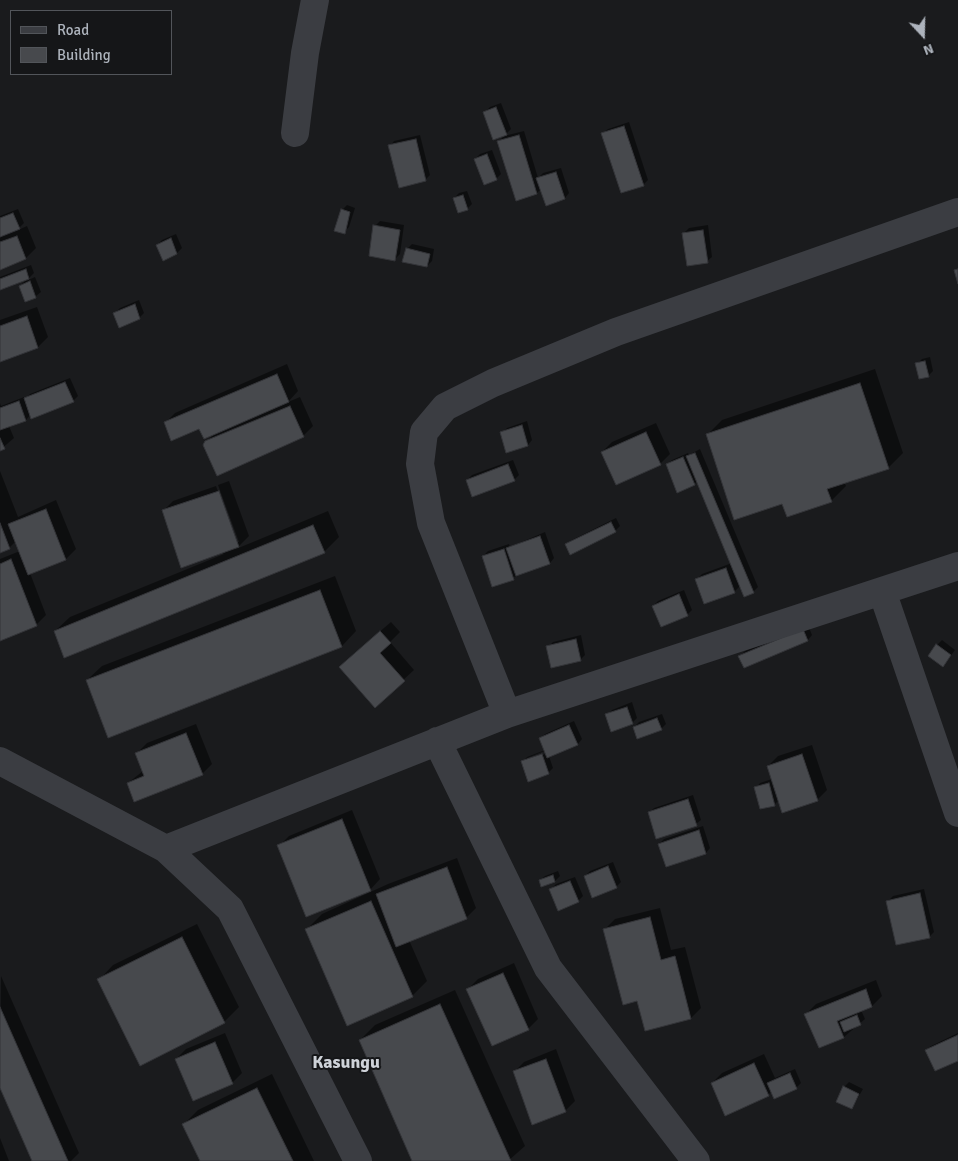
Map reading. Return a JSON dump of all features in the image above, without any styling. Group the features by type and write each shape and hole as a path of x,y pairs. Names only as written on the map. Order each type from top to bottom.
{"street":[{"path":"295,133 305,54 315,0"},
{"path":"507,714 430,513 420,464 424,432 445,407 493,383 616,332 958,212"},
{"path":"166,848 507,714 958,566"},
{"path":"882,591 958,813"},
{"path":"437,741 548,968 696,1161"},
{"path":"0,760 166,848 230,909 358,1161"}],"building":[{"path":"496,107 507,135 493,140 483,112"},
{"path":"624,126 644,186 621,193 601,133"},
{"path":"519,135 537,194 516,201 497,141"},
{"path":"416,139 426,181 399,188 388,145"},
{"path":"487,154 497,180 484,185 474,159"},
{"path":"556,172 565,199 546,206 536,178"},
{"path":"463,195 468,210 458,213 453,198"},
{"path":"341,209 350,212 345,234 334,231"},
{"path":"13,213 20,229 0,237 0,218"},
{"path":"373,225 400,230 395,261 369,256"},
{"path":"703,230 708,263 687,266 682,233"},
{"path":"17,236 26,259 0,270 0,242"},
{"path":"171,238 177,254 163,261 156,245"},
{"path":"406,248 430,254 427,267 402,262"},
{"path":"26,269 29,279 0,290 0,279"},
{"path":"958,269 958,284 954,270"},
{"path":"30,281 36,298 25,302 19,286"},
{"path":"135,304 140,319 119,328 113,313"},
{"path":"27,316 38,348 0,362 0,326"},
{"path":"925,361 929,377 919,379 915,363"},
{"path":"277,374 289,402 204,439 199,429 171,441 164,422"},
{"path":"65,382 74,402 31,419 24,398"},
{"path":"860,383 889,469 827,489 832,502 787,517 782,504 734,520 706,434"},
{"path":"19,401 26,421 0,430 0,408"},
{"path":"290,406 304,437 217,476 203,445 205,441"},
{"path":"522,425 528,446 506,453 500,432"},
{"path":"646,432 661,465 616,485 601,452"},
{"path":"0,438 5,449 0,451"},
{"path":"695,453 754,593 744,597 686,456"},
{"path":"683,457 695,485 677,493 666,464"},
{"path":"508,464 515,481 472,497 466,480"},
{"path":"219,491 239,547 181,568 162,510"},
{"path":"46,509 66,560 28,575 8,524"},
{"path":"611,522 616,532 570,555 565,544"},
{"path":"0,523 10,549 0,553"},
{"path":"313,525 325,553 64,658 54,631"},
{"path":"540,536 550,564 516,576 506,548"},
{"path":"504,549 514,580 492,587 482,556"},
{"path":"11,559 37,626 0,641 0,564"},
{"path":"726,568 735,593 704,604 695,579"},
{"path":"320,590 342,647 108,738 86,680"},
{"path":"679,594 688,616 661,627 652,606"},
{"path":"803,629 808,641 744,668 738,656"},
{"path":"380,631 391,643 380,653 405,681 375,708 339,667"},
{"path":"576,639 581,661 551,668 546,646"},
{"path":"936,644 951,655 943,667 928,656"},
{"path":"627,707 633,724 611,732 605,714"},
{"path":"657,718 662,730 637,739 633,727"},
{"path":"569,725 578,745 547,758 539,738"},
{"path":"186,733 203,775 134,802 127,783 144,776 135,753"},
{"path":"542,754 549,774 528,782 521,761"},
{"path":"802,754 818,801 782,813 767,766"},
{"path":"769,783 775,806 760,809 754,787"},
{"path":"688,799 697,826 656,839 648,812"},
{"path":"342,819 371,891 306,917 277,845"},
{"path":"699,830 706,854 666,867 658,844"},
{"path":"608,866 617,888 592,898 584,876"},
{"path":"447,867 467,919 396,947 376,894"},
{"path":"553,875 555,882 541,887 539,880"},
{"path":"570,881 579,902 558,911 549,889"},
{"path":"920,893 930,938 896,945 886,901"},
{"path":"371,901 413,997 347,1026 305,929"},
{"path":"650,917 661,960 675,956 691,1019 645,1031 637,1001 623,1005 603,929"},
{"path":"182,937 225,1023 140,1066 97,979"},
{"path":"503,973 529,1030 492,1046 466,989"},
{"path":"866,989 872,1007 837,1021 844,1038 819,1048 804,1014"},
{"path":"440,1004 511,1161 412,1161 359,1040"},
{"path":"0,1007 68,1161 32,1161 0,1088"},
{"path":"857,1015 861,1025 844,1032 840,1022"},
{"path":"958,1035 958,1061 935,1071 925,1050"},
{"path":"215,1042 233,1084 193,1101 175,1059"},
{"path":"546,1059 566,1112 532,1125 513,1071"},
{"path":"754,1063 769,1096 725,1116 711,1083"},
{"path":"790,1073 797,1089 774,1099 767,1083"},
{"path":"843,1086 859,1094 852,1109 836,1102"},
{"path":"257,1088 293,1161 200,1161 182,1124"}],"district":[{"name":"Kasungu","path":"346,1063"}]}
